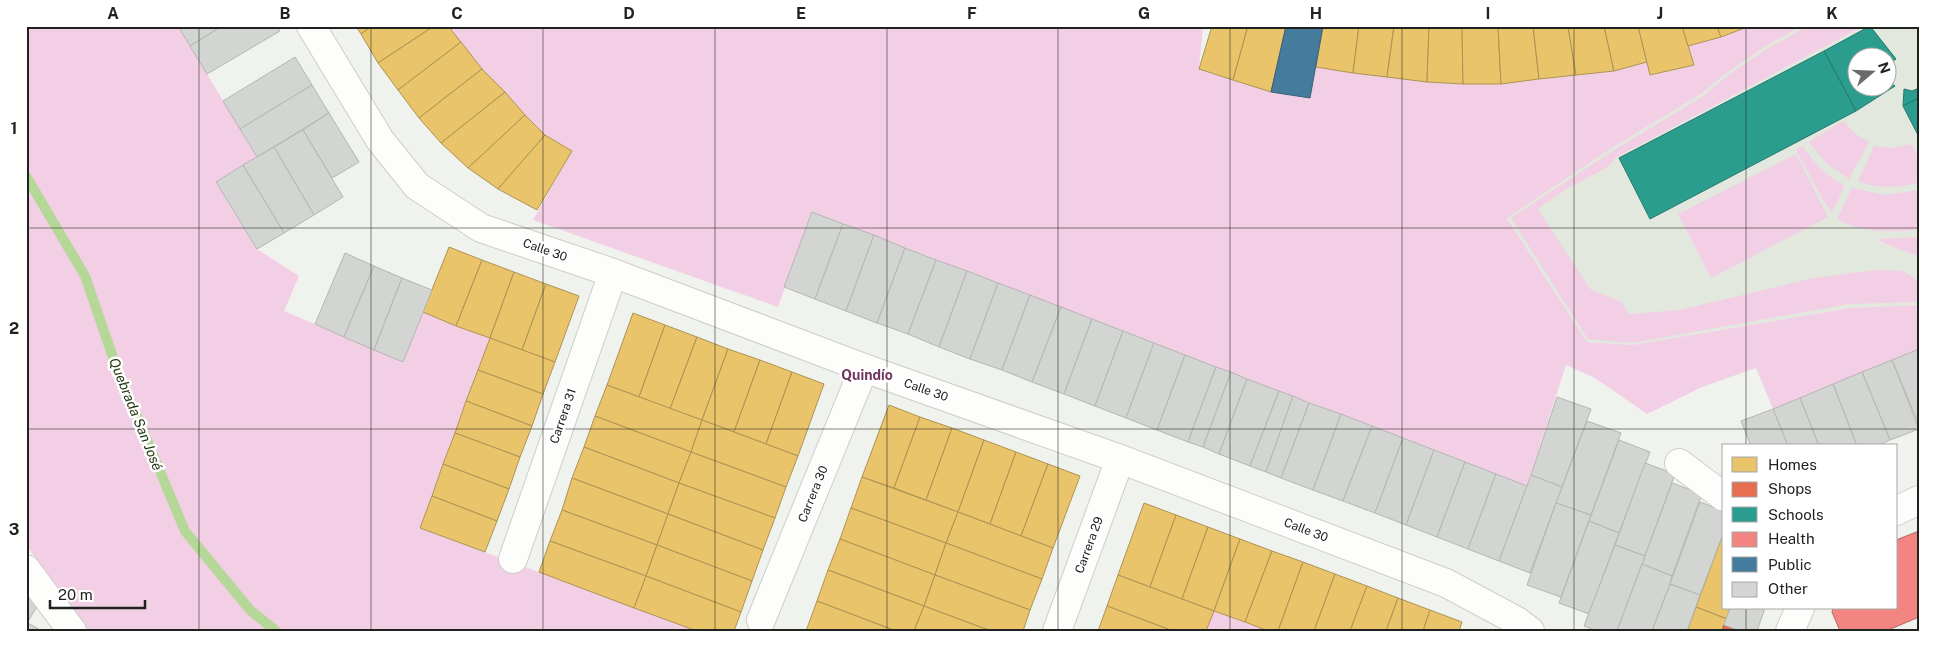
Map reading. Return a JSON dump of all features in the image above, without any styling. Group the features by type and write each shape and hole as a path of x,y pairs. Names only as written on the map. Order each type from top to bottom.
{"street":[{"name":"Calle 30","path":"311,26 380,140 417,186 481,228 613,273 864,368 1120,459 1446,583 1520,628"},
{"name":"Carrera 31","path":"513,558 613,273"},
{"name":"Carrera 30","path":"762,620 864,368"},
{"name":"Carrera 29","path":"1057,631 1120,459"},
{"path":"1679,463 1722,495"},
{"path":"1898,510 1919,500"},
{"path":"26,569 72,631"},
{"path":"1790,631 1799,610"}],"shaded area":[{"path":"26,26 178,26 257,157 216,182 257,249 299,276 284,311 403,362 423,312 490,338 420,528 697,631 89,631 26,545"},
{"path":"448,26 1203,26 1199,69 1271,92 1310,98 1316,67 1427,82 1463,84 1539,79 1614,71 1647,62 1651,75 1694,65 1688,46 1750,26 1802,26 1764,47 1701,94 1610,149 1507,218 1587,342 1632,345 1850,308 1919,305 1919,349 1773,409 1756,368 1702,387 1647,414 1595,378 1566,365 1527,486 812,212 778,307 533,220 572,151 545,135 525,115 482,69"},
{"path":"1802,26 1919,26 1919,305 1849,308 1632,345 1587,342 1507,217 1610,149 1701,94 1764,47"},
{"path":"1808,26 1863,26 1617,157 1606,168 1566,189 1538,209 1590,289 1622,302 1628,314 1680,310 1813,278 1877,270 1903,271 1919,282 1919,302 1849,304 1632,343 1588,339 1511,218 1611,152 1702,97 1726,77 1765,50"},
{"path":"1843,121 1856,134 1869,142 1849,179 1826,163 1809,142"},
{"path":"1911,144 1919,159 1919,182 1904,186 1888,187 1872,186 1858,181 1874,146 1891,148"},
{"path":"1803,146 1822,169 1845,186 1832,212 1823,200 1796,150"},
{"path":"1796,154 1828,217 1711,278 1678,214"},
{"path":"1852,188 1885,195 1919,190 1919,229 1877,231 1846,224 1837,219"},
{"path":"1919,237 1919,257 1878,239"},
{"path":"1214,611 1268,631 1206,631"}],"building: Homes":[{"path":"356,26 372,26 361,34"},
{"path":"372,26 434,26 378,63 361,34"},
{"path":"434,26 448,26 461,42 398,90 378,63"},
{"path":"1212,26 1248,26 1233,80 1199,69"},
{"path":"1248,26 1286,26 1271,92 1233,80"},
{"path":"1323,26 1359,26 1353,73 1316,67"},
{"path":"1359,26 1394,26 1387,77 1353,73"},
{"path":"1394,26 1429,26 1427,82 1387,77"},
{"path":"1429,26 1462,26 1463,84 1427,82"},
{"path":"1462,26 1498,26 1501,84 1463,84"},
{"path":"1498,26 1533,26 1539,79 1501,84"},
{"path":"1533,26 1568,26 1576,75 1539,79"},
{"path":"1568,26 1604,26 1614,71 1576,75"},
{"path":"1604,26 1638,26 1647,62 1614,71"},
{"path":"1638,26 1682,26 1694,65 1650,75"},
{"path":"1682,26 1717,26 1721,37 1688,46"},
{"path":"1717,26 1750,26 1721,37"},
{"path":"461,42 482,69 419,118 398,90"},
{"path":"482,69 505,92 441,143 419,118"},
{"path":"505,92 525,115 468,168 441,143"},
{"path":"525,115 545,135 498,189 468,168"},
{"path":"545,135 572,151 537,210 498,189"},
{"path":"449,247 482,260 456,326 423,312"},
{"path":"482,260 514,272 490,338 456,326"},
{"path":"514,272 546,284 522,350 490,338"},
{"path":"546,284 579,296 555,362 522,350"},
{"path":"633,313 665,325 639,397 607,385"},
{"path":"665,325 697,337 670,409 639,397"},
{"path":"697,337 728,349 702,420 670,409"},
{"path":"490,338 555,362 543,394 478,370"},
{"path":"728,349 760,360 734,432 702,420"},
{"path":"760,360 792,372 766,444 734,432"},
{"path":"478,370 543,394 532,426 466,401"},
{"path":"792,372 824,384 798,456 766,444"},
{"path":"607,385 702,420 691,452 595,416"},
{"path":"466,401 532,426 520,457 455,433"},
{"path":"889,405 920,417 894,488 862,477"},
{"path":"595,416 691,452 679,483 584,447"},
{"path":"920,417 952,428 926,500 894,488"},
{"path":"702,420 798,456 786,487 691,452"},
{"path":"952,428 984,440 958,512 926,500"},
{"path":"455,433 520,457 509,489 443,464"},
{"path":"984,440 1016,452 990,524 958,512"},
{"path":"584,447 679,483 668,514 572,478"},
{"path":"691,452 786,487 775,518 679,483"},
{"path":"1016,452 1048,464 1021,536 990,524"},
{"path":"443,464 509,489 497,521 432,496"},
{"path":"1048,464 1080,476 1053,548 1021,536"},
{"path":"862,477 958,512 946,543 851,508"},
{"path":"572,478 668,514 657,545 562,510"},
{"path":"679,483 775,518 763,550 668,514"},
{"path":"432,496 497,521 485,552 420,528"},
{"path":"1144,503 1176,515 1150,587 1118,575"},
{"path":"851,508 946,543 935,575 840,539"},
{"path":"562,510 657,545 646,576 550,541"},
{"path":"958,512 1053,548 1042,579 946,543"},
{"path":"668,514 763,550 752,581 657,545"},
{"path":"1176,515 1208,527 1182,599 1150,587"},
{"path":"1208,527 1240,539 1214,611 1182,599"},
{"path":"1722,536 1722,610 1729,610 1727,619 1696,607"},
{"path":"840,539 935,575 924,606 828,570"},
{"path":"1240,539 1272,551 1245,622 1214,611"},
{"path":"550,541 646,576 634,608 539,572"},
{"path":"946,543 1042,579 1030,610 935,575"},
{"path":"657,545 752,581 741,612 646,576"},
{"path":"1272,551 1303,562 1278,631 1268,631 1245,622"},
{"path":"1303,562 1335,574 1314,631 1278,631"},
{"path":"828,570 924,606 914,631 896,631 817,601"},
{"path":"1335,574 1367,586 1350,631 1314,631"},
{"path":"935,575 1030,610 1023,631 991,631 924,606"},
{"path":"1118,575 1214,611 1206,631 1173,631 1107,606"},
{"path":"646,576 741,612 734,631 697,631 634,608"},
{"path":"1367,586 1398,598 1386,631 1350,631"},
{"path":"1398,598 1430,610 1423,631 1386,631"},
{"path":"817,601 896,631 806,631"},
{"path":"924,606 991,631 914,631"},
{"path":"1107,606 1173,631 1098,631"},
{"path":"1696,607 1727,619 1722,631 1687,631"},
{"path":"1430,610 1462,622 1459,631 1423,631"}],"building: Shops":[{"path":"1724,625 1740,631 1722,631"}],"building: Schools":[{"path":"1870,26 1887,48 1848,48 1848,96 1824,51"},
{"path":"1824,51 1856,111 1650,219 1619,158"},
{"path":"1919,88 1919,98 1903,106 1904,89 1912,91"},
{"path":"1849,98 1876,98 1856,111"},
{"path":"1919,98 1919,137 1903,106"}],"building: Health":[{"path":"1919,531 1919,617 1886,631 1840,631 1832,610 1898,610 1898,539"}],"building: Public":[{"path":"1286,26 1323,26 1310,98 1271,92"}],"building: Other":[{"path":"178,26 222,26 190,46"},
{"path":"222,26 277,26 280,31 207,74 190,46"},
{"path":"295,57 312,85 240,129 223,101"},
{"path":"312,85 329,113 257,157 240,129"},
{"path":"329,113 359,162 332,178 303,130"},
{"path":"303,130 343,197 314,215 274,147"},
{"path":"274,147 314,215 284,233 243,165"},
{"path":"243,165 284,233 257,249 216,182"},
{"path":"812,212 843,224 815,299 784,287"},
{"path":"843,224 874,235 846,311 815,299"},
{"path":"874,235 905,248 877,323 846,311"},
{"path":"905,248 936,260 908,334 877,323"},
{"path":"345,253 374,266 344,337 315,324"},
{"path":"936,260 967,271 939,347 908,334"},
{"path":"374,266 402,278 374,350 344,337"},
{"path":"967,271 998,283 970,359 939,347"},
{"path":"402,278 432,290 403,362 374,350"},
{"path":"998,283 1030,295 1002,370 970,359"},
{"path":"1030,295 1061,307 1032,382 1002,370"},
{"path":"1061,307 1092,319 1064,394 1032,382"},
{"path":"1092,319 1123,331 1095,406 1064,394"},
{"path":"1123,331 1154,343 1126,418 1095,406"},
{"path":"1154,343 1185,355 1157,430 1126,418"},
{"path":"1919,349 1919,425 1892,360"},
{"path":"1185,355 1216,367 1188,442 1157,430"},
{"path":"1892,360 1919,429 1890,440 1862,372"},
{"path":"1216,367 1231,372 1203,447 1188,442"},
{"path":"1231,372 1247,379 1219,454 1203,447"},
{"path":"1862,372 1890,440 1881,444 1856,444 1833,384"},
{"path":"1247,379 1279,391 1250,466 1219,454"},
{"path":"1833,384 1856,444 1818,444 1800,398"},
{"path":"1279,391 1293,396 1266,472 1250,466"},
{"path":"1293,396 1309,403 1281,478 1266,472"},
{"path":"1557,397 1591,409 1562,487 1531,475"},
{"path":"1800,398 1818,444 1787,444 1773,409"},
{"path":"1309,403 1341,414 1313,490 1281,478"},
{"path":"1773,409 1787,444 1750,444 1741,421"},
{"path":"1341,414 1372,426 1343,501 1313,490"},
{"path":"1587,421 1621,433 1591,515 1556,503"},
{"path":"1372,426 1403,438 1375,513 1343,501"},
{"path":"1403,438 1434,450 1406,525 1375,513"},
{"path":"1619,440 1650,452 1619,533 1589,521"},
{"path":"1434,450 1465,462 1437,537 1406,525"},
{"path":"1465,462 1496,474 1468,549 1437,537"},
{"path":"1645,463 1675,474 1645,556 1615,545"},
{"path":"1496,474 1527,486 1499,561 1468,549"},
{"path":"1531,475 1562,487 1530,573 1499,561"},
{"path":"1672,483 1702,494 1672,576 1642,564"},
{"path":"1700,502 1722,510 1722,536 1700,595 1670,584"},
{"path":"1556,503 1591,515 1561,597 1527,585"},
{"path":"1589,521 1619,533 1589,614 1559,603"},
{"path":"1615,545 1645,556 1617,631 1597,631 1584,626"},
{"path":"1642,564 1672,576 1670,584 1652,631 1617,631"},
{"path":"1670,584 1700,595 1687,631 1652,631"},
{"path":"26,596 39,603 26,625"},
{"path":"1729,610 1764,610 1757,631 1740,631 1724,625"},
{"path":"28,623 42,631 26,631"}],"waterway":[{"name":"Quebrada San José","path":"26,176 85,276 117,369 185,531 250,610 276,631"}],"district":[{"name":"Quindío","path":"867,375"}]}
